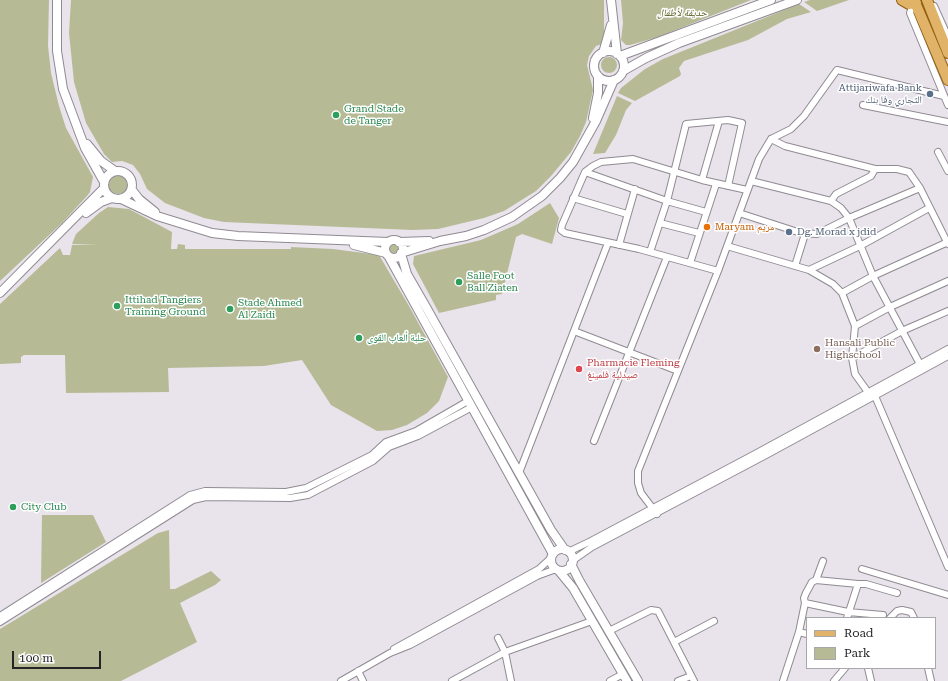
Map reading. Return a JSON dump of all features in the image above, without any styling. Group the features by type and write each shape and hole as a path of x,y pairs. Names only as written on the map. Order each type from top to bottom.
{"main road":[{"path":"930,1 948,53"},
{"path":"911,4 948,80"}],"street":[{"path":"59,0 57,9 57,51 61,77 69,109 107,194 112,198"},
{"path":"611,0 619,55 624,64 623,72"},
{"path":"771,0 619,55 608,51 603,53 599,55 594,63 595,72 605,81 614,80 623,72 646,58 679,43 797,0"},
{"path":"930,1 948,37"},
{"path":"911,4 948,105"},
{"path":"603,53 613,16"},
{"path":"657,514 640,493 638,471 718,272 759,159 771,139 791,129 800,120 838,70 944,96"},
{"path":"591,130 597,102 598,76"},
{"path":"340,241 395,258 401,254 440,241 466,236 484,230 512,217 531,205 560,178 573,162 591,130 614,80"},
{"path":"863,104 948,122"},
{"path":"702,180 719,121"},
{"path":"650,252 667,201 686,124 719,121 735,121 742,123 728,186"},
{"path":"82,139 101,161 115,171"},
{"path":"771,139 785,146 875,169 897,169 910,172 920,188 948,243 873,276 842,293"},
{"path":"938,152 948,171"},
{"path":"718,272 650,252 608,244 562,232 562,226 573,198 586,172 597,163 628,158 716,184 747,190"},
{"path":"831,201 836,194 871,176 875,169"},
{"path":"67,226 104,185 108,175 115,171 123,171 130,176 133,185 128,196 121,199"},
{"path":"586,172 667,201 706,212"},
{"path":"751,180 831,201 841,208 849,218 873,276 922,367"},
{"path":"690,263 716,184"},
{"path":"739,213 805,234 822,232 849,218 920,188"},
{"path":"619,245 635,189"},
{"path":"132,190 139,199 162,217"},
{"path":"0,293 4,287 67,226 97,205 112,198 121,199 191,228 212,233 238,236 340,241 440,241"},
{"path":"573,198 627,214"},
{"path":"809,270 860,246 929,208"},
{"path":"660,223 699,233"},
{"path":"795,266 805,234"},
{"path":"388,242 385,246 388,255 552,556 552,564 573,588 625,677 610,681"},
{"path":"399,242 403,248 401,254 407,274 551,530 571,556 578,579 638,681"},
{"path":"519,473 608,244"},
{"path":"727,246 809,270 833,284 842,293 850,310 855,326 852,358 855,374 872,395 948,566"},
{"path":"594,441 667,257"},
{"path":"855,326 890,307 948,281"},
{"path":"852,358 902,331 948,311"},
{"path":"574,331 630,351 678,371"},
{"path":"390,653 410,645 537,576 558,570 565,570 592,547 657,514 872,395 922,367 948,349"},
{"path":"922,367 948,356"},
{"path":"341,681 390,653 402,644 539,569 557,551 566,551 591,541 755,454 872,395"},
{"path":"0,616 190,495 205,491 286,492 306,488 372,455 388,441 416,431 470,404"},
{"path":"0,622 193,500 206,497 290,498 308,495 373,461 389,447 418,436 470,404"},
{"path":"783,681 799,632 805,604 804,598 812,582 816,580 823,561"},
{"path":"862,569 948,595"},
{"path":"816,580 866,584 897,593"},
{"path":"847,615 858,584"},
{"path":"805,604 847,615 883,615"},
{"path":"609,631 651,610 655,610 660,614 693,678 678,681"},
{"path":"891,617 897,611 902,610 910,612 913,617"},
{"path":"452,681 505,652 592,621"},
{"path":"674,642 714,621"},
{"path":"799,632 806,634"},
{"path":"498,638 505,652 511,681"},
{"path":"834,681 844,669"},
{"path":"868,669 872,681"},
{"path":"928,669 931,681"},
{"path":"358,671 363,681"}],"green space":[{"path":"0,0 49,0 48,46 51,73 59,106 66,128 93,177 90,192 87,196 62,223 0,281"},
{"name":"Grand Stade de Tanger","path":"71,0 604,0 604,33 602,44 596,46 589,56 587,65 593,90 586,122 580,136 571,152 536,191 504,211 484,218 438,229 413,230 224,222 204,218 165,203 147,189 140,174 133,165 122,161 112,162 104,154 86,123 74,82 69,33"},
{"name":"حديقة لأطفال","path":"621,0 751,0 658,37 626,45 621,40 623,23"},
{"path":"810,0 849,0 817,11 804,2"},
{"path":"799,4 811,12 787,19 748,40 684,61 679,68 681,74 680,76 635,101 618,93 621,88 645,69 663,59"},
{"path":"609,57 615,59 617,65 615,71 609,73 603,71 601,65 603,59"},
{"path":"617,96 632,103 626,110 616,135 605,153 593,154"},
{"path":"118,174 125,177 128,184 125,191 118,194 111,191 108,184 111,177"},
{"name":"Salle Foot Ball Ziaten","path":"550,203 559,218 552,244 522,234 516,237 502,294 496,295 496,300 439,313 413,264 414,256 481,240 518,224"},
{"path":"108,207 129,209 172,232 171,249 177,249 178,244 185,245 185,249 291,249 291,247 333,249 379,255 448,377 439,401 427,413 407,425 392,430 377,431 331,405 302,360 264,366 168,368 169,392 66,393 65,355 24,355 21,357 21,363 0,364 0,304 60,248 63,255 70,255 72,245 98,245 72,244 76,234 99,213"},
{"path":"394,242 399,244 401,249 399,254 394,256 389,254 387,249 389,244"},
{"path":"42,515 93,515 106,542 41,583"},
{"path":"169,530 170,589 175,589 211,571 221,580 215,585 180,603 197,642 121,681 0,681 0,629 158,533"}],"place":[{"name":"Attijariwafa Bank التجاري وفا بنك","path":"930,94"},
{"name":"Grand Stade de Tanger","path":"336,115"},
{"name":"Maryam مريم","path":"707,227"},
{"name":"Dg. Morad x jdid","path":"789,232"},
{"name":"Salle Foot Ball Ziaten","path":"459,282"},
{"name":"Ittihad Tangiers Training Ground","path":"117,306"},
{"name":"Stade Ahmed Al Zaidi","path":"230,309"},
{"name":"حلبة ألعاب القوى","path":"359,338"},
{"name":"Hansali Public Highschool","path":"817,349"},
{"name":"Pharmacie Fleming صيدلية فلمينغ","path":"579,369"},
{"name":"City Club","path":"13,507"}]}
